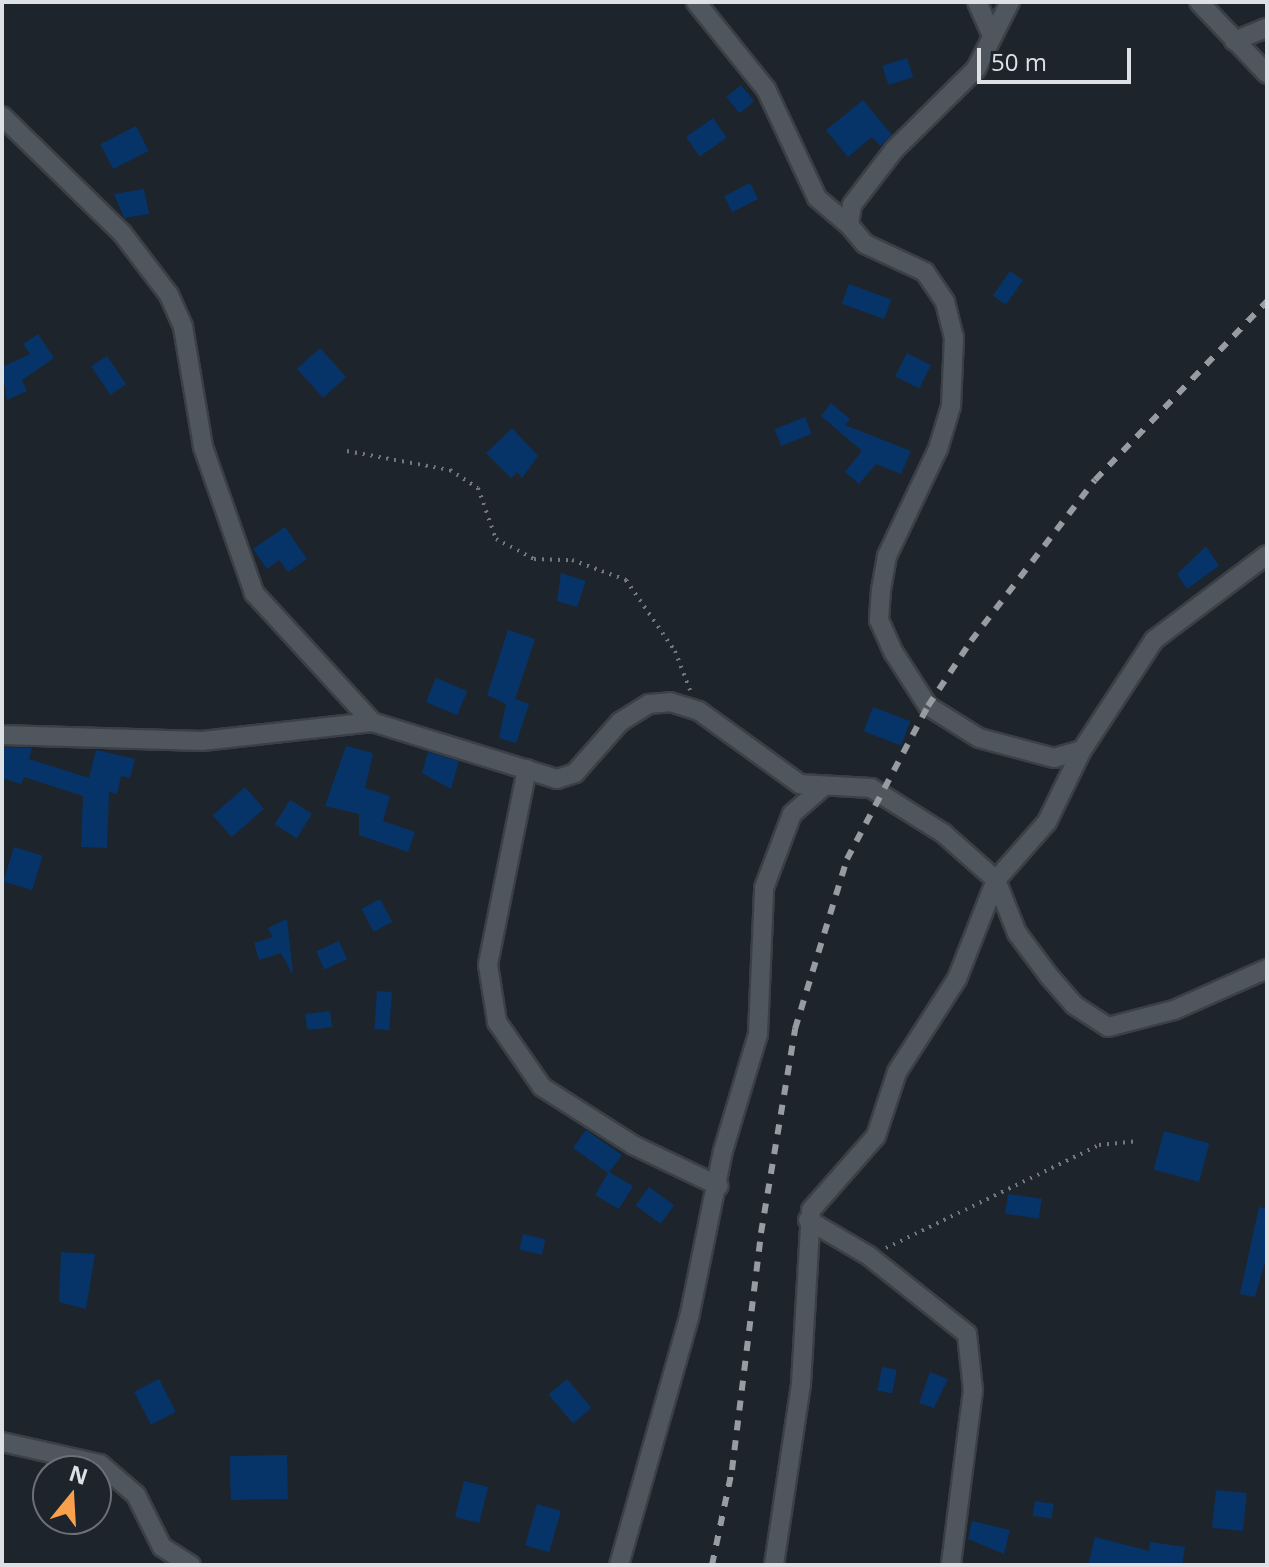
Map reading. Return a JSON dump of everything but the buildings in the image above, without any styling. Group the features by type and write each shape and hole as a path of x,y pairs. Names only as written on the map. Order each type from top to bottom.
{"street":[{"path":"696,2 766,89 817,198 849,225 865,244 925,272 945,302 954,337 951,406 938,449 887,556 879,620 928,706 979,738 1023,753 1054,758 1082,750"},
{"path":"977,2 992,35"},
{"path":"849,225 861,190 955,96 1010,2"},
{"path":"1199,2 1267,74"},
{"path":"1234,41 1267,28"},
{"path":"2,116 122,233 169,295 183,327 203,447 254,593 372,722"},
{"path":"774,1565 801,1384 808,1220 817,1197 876,1136 897,1072 957,979 996,880 1047,822 1082,750 1154,640 1267,555"},
{"path":"2,735 202,741 372,722 557,779 575,773 620,722 649,704 699,711 764,763 800,784 871,788 961,846 996,880 1017,933 1049,976 1074,1005 1108,1027 1174,1010 1267,969"},
{"path":"527,769 488,965 497,1022 542,1087 633,1145 719,1186"},
{"path":"619,1565 689,1318 719,1186 723,1151 760,1026 764,888 792,814 824,786"},
{"path":"808,1220 869,1256 967,1334 973,1390 951,1565"},
{"path":"2,1442 100,1464 136,1495 162,1547 191,1565"}],"path":[{"path":"347,451 450,470 478,488 496,539 534,559 572,560 626,580 675,651 699,711"},
{"path":"869,1256 1099,1145 1139,1141"}],"railway":[{"path":"712,1565 732,1470 761,1233 795,1029 847,859 928,706 971,641 1095,480 1267,301"}]}
